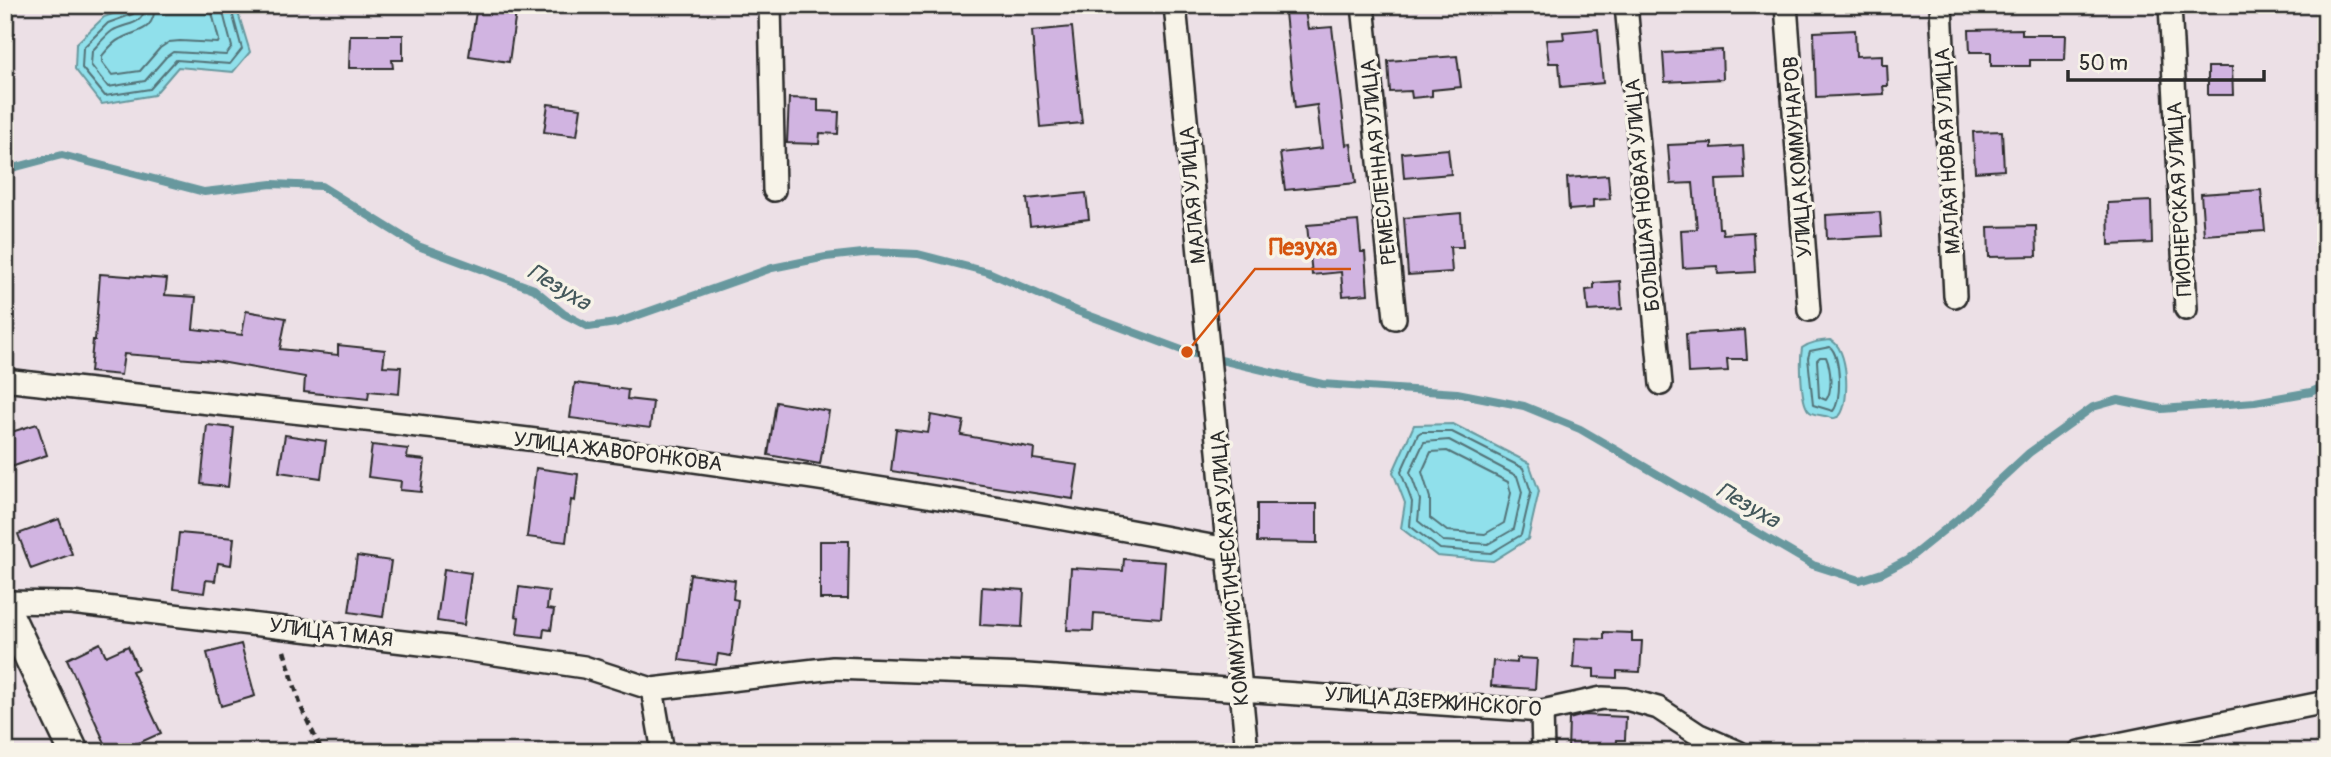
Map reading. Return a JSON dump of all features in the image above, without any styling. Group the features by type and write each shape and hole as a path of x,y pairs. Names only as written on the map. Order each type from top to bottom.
{"main road":[{"path":"5,605 74,752"}],"street":[{"path":"770,5 774,190"},
{"name":"МАЛАЯ УЛИЦА","path":"1175,5 1213,384"},
{"name":"РЕМЕСЛЕННАЯ УЛИЦА","path":"1363,5 1395,318"},
{"name":"БОЛЬШАЯ НОВАЯ УЛИЦА","path":"1626,5 1661,384"},
{"name":"УЛИЦА КОММУНАРОВ","path":"1786,5 1810,310"},
{"name":"МАЛАЯ НОВАЯ УЛИЦА","path":"1941,5 1955,296"},
{"name":"ПИОНЕРСКАЯ УЛИЦА","path":"2170,5 2186,309"},
{"name":"УЛИЦА ЖАВОРОНКОВА","path":"5,380 597,448 837,482 1084,522 1227,549"},
{"name":"КОММУНИСТИЧЕСКАЯ УЛИЦА","path":"1213,384 1247,752"},
{"name":"УЛИЦА 1 МАЯ","path":"5,605 71,604 456,648 584,667 652,689"},
{"name":"УЛИЦА ДЗЕРЖИНСКОГО","path":"652,689 833,668 1027,675 1542,711 1602,698 1626,699 1658,708 1699,735 1738,752"},
{"path":"652,689 663,752"},
{"path":"2079,752 2326,702"},
{"path":"1542,711 1543,752"}],"path":[{"path":"276,626 301,708 322,752"}],"water":[{"path":"138,5 236,6 250,52 233,72 178,67 154,95 102,104 75,69 76,44 104,17"},
{"path":"1830,340 1841,353 1846,375 1843,409 1835,418 1810,412 1804,401 1802,382 1802,348"},
{"path":"1453,424 1529,463 1539,491 1528,539 1493,561 1437,556 1401,528 1405,503 1393,472 1414,425"}],"building":[{"path":"477,5 517,5 509,62 469,56"},
{"path":"1305,11 1308,29 1332,27 1346,145 1351,144 1356,183 1285,190 1280,153 1322,148 1317,105 1295,108 1285,13"},
{"path":"1072,27 1082,123 1040,127 1032,31"},
{"path":"1598,29 1603,83 1561,87 1559,63 1549,63 1546,40 1564,39 1563,32"},
{"path":"2022,29 2022,35 2066,35 2065,60 2030,60 2030,66 1991,66 1991,52 1970,52 1969,30"},
{"path":"1855,30 1856,56 1882,55 1882,65 1887,65 1888,86 1883,86 1884,94 1816,97 1814,32"},
{"path":"350,35 403,35 403,60 392,60 393,68 349,68"},
{"path":"1722,50 1723,79 1665,82 1663,53"},
{"path":"1457,56 1461,87 1432,90 1432,96 1412,98 1411,91 1390,92 1388,61"},
{"path":"2208,67 2232,67 2233,95 2208,95"},
{"path":"789,98 818,99 818,111 839,112 838,134 820,133 819,144 787,143"},
{"path":"548,104 581,108 577,136 544,132"},
{"path":"2002,131 2004,170 1975,172 1973,132"},
{"path":"1712,143 1712,148 1743,146 1745,179 1716,180 1719,228 1722,228 1723,234 1753,232 1755,272 1718,274 1717,266 1683,268 1681,230 1697,229 1693,183 1671,184 1668,145"},
{"path":"1448,149 1451,174 1404,178 1402,153"},
{"path":"1608,175 1610,199 1593,200 1593,208 1569,210 1567,178"},
{"path":"2261,190 2265,231 2204,235 2201,194"},
{"path":"1086,193 1089,219 1030,226 1027,199"},
{"path":"2151,201 2152,243 2109,245 2108,203"},
{"path":"1880,212 1882,236 1827,239 1826,215"},
{"path":"1461,213 1463,247 1450,247 1452,272 1408,275 1404,218"},
{"path":"1358,221 1361,252 1365,252 1368,294 1343,296 1341,272 1312,275 1307,225"},
{"path":"2036,226 2037,256 1989,257 1988,227"},
{"path":"100,274 167,279 165,295 196,297 193,329 242,335 246,311 286,318 280,349 338,355 338,345 385,350 383,366 401,367 399,394 369,391 368,399 304,392 305,377 215,361 124,354 121,375 90,372"},
{"path":"1620,281 1622,309 1588,311 1586,290 1594,289 1594,283"},
{"path":"1745,330 1747,359 1727,359 1728,371 1688,373 1686,334"},
{"path":"575,383 628,390 627,399 653,402 650,428 570,418"},
{"path":"776,402 829,411 820,464 768,455"},
{"path":"931,415 964,421 961,435 1034,448 1033,459 1078,465 1073,499 891,471 896,429 928,433"},
{"path":"37,424 47,455 5,469 5,434"},
{"path":"207,425 234,428 228,487 201,484"},
{"path":"285,435 326,441 321,478 279,472"},
{"path":"372,445 408,449 407,458 425,460 421,492 400,490 401,481 368,477"},
{"path":"536,468 578,474 575,501 571,500 566,542 527,537"},
{"path":"1257,504 1317,504 1317,543 1257,542"},
{"path":"59,519 72,554 31,569 18,534"},
{"path":"179,533 234,538 231,565 218,563 215,581 206,580 204,593 173,589"},
{"path":"820,541 849,541 848,599 820,599"},
{"path":"357,556 391,561 383,617 349,612"},
{"path":"1124,559 1165,562 1161,618 1094,613 1093,631 1067,630 1071,568 1123,571"},
{"path":"444,569 471,573 464,625 437,621"},
{"path":"690,574 735,580 733,599 738,600 731,656 718,654 716,665 679,660"},
{"path":"519,587 549,591 547,609 554,610 551,630 544,629 543,637 517,634 519,617 515,616"},
{"path":"982,587 1024,590 1022,627 980,625"},
{"path":"1604,632 1632,633 1632,641 1642,641 1640,672 1617,671 1617,678 1594,677 1594,669 1573,668 1575,638 1604,639"},
{"path":"100,643 106,656 128,646 138,669 132,671 161,733 119,752 109,752 67,659"},
{"path":"241,644 255,696 221,706 207,653"},
{"path":"1517,658 1537,659 1535,689 1491,686 1493,661 1517,663"},
{"path":"1584,715 1626,717 1625,740 1617,740 1616,752 1568,752 1569,719"}],"waterway":[{"name":"Пезуха","path":"5,170 62,155 204,192 272,184 321,186 418,246 534,289 564,314 589,327 616,323 772,268 826,257 872,252 918,254 988,272 1077,311 1187,352 1322,384 1457,393 1524,406 1580,429 1813,565 1860,580 1882,573 1907,560 1959,518 2029,453 2093,407 2118,400 2162,409 2255,402 2311,392 2326,385"}],"place":[{"name":"Пезуха","path":"1187,352"}]}
